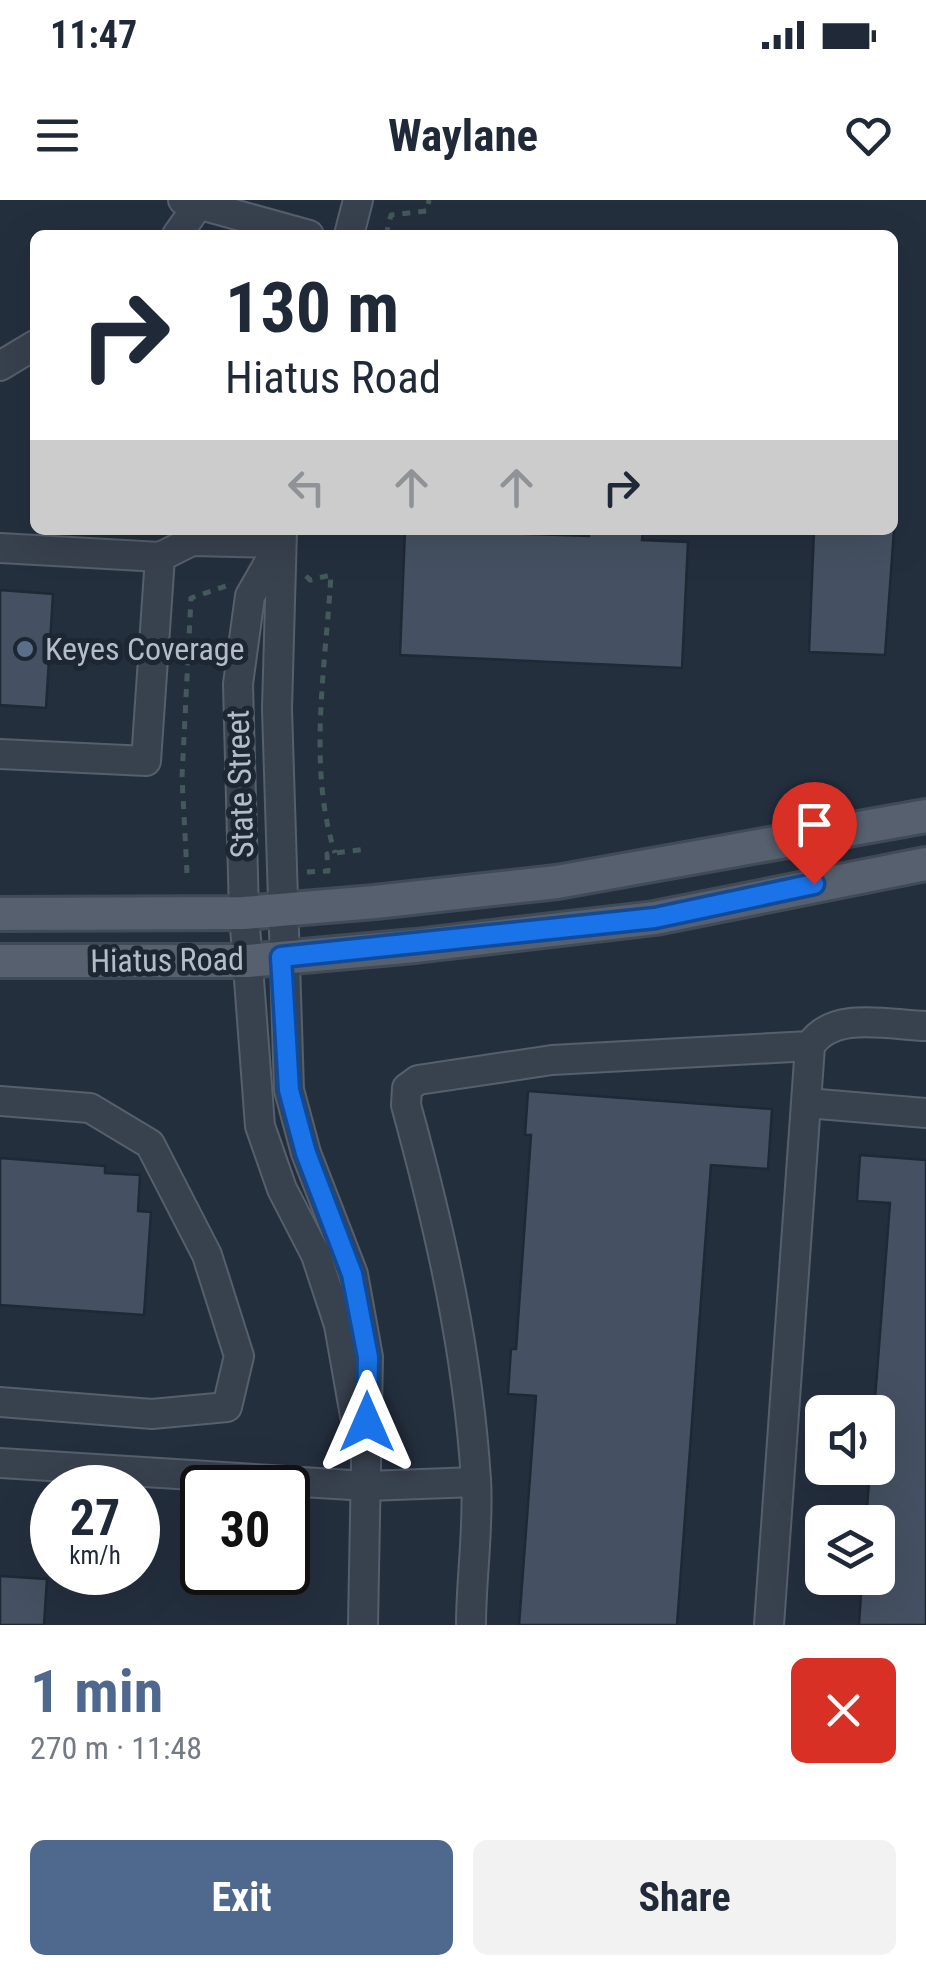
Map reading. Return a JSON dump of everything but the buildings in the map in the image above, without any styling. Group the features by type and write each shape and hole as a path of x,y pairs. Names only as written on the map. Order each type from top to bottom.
{"main road":[{"name":"Hiatus Road","path":"0,914 244,913 556,882 926,816"},
{"name":"Hiatus Road","path":"0,961 246,961 655,918 926,864"}],"street":[{"path":"350,230 358,200"},
{"path":"179,230 191,202 290,230"},
{"path":"0,366 30,349"},
{"path":"0,548 160,557 192,541 235,544 281,537"},
{"name":"State Street","path":"281,537 281,957 289,1090 306,1153 352,1274 368,1357 367,1486"},
{"name":"State Street","path":"246,961 238,684 250,596 281,537"},
{"path":"0,754 146,761 160,557"},
{"path":"246,961 260,1126 282,1190 316,1255 338,1325 367,1486 363,1625"},
{"path":"769,1625 810,1046 817,1035 844,1023 926,1026"},
{"path":"471,1625 476,1482 459,1324 406,1105 407,1088 418,1080 552,1060 810,1046"},
{"path":"0,1101 90,1108 150,1144 207,1255 238,1356 228,1407 152,1414 0,1402"},
{"path":"807,1103 926,1113"},
{"path":"0,1463 367,1486 476,1482"}],"path":[{"path":"387,230 391,215 427,211 429,200"},
{"path":"187,873 182,777 192,598 232,583 235,544"},
{"path":"306,563 305,575 310,580 332,575 322,754 325,806 334,852"},
{"path":"280,873 328,871 327,854 366,849"}],"place":[{"name":"Keyes Coverage","path":"25,649"}],"route":[{"path":"367,1422 368,1357 352,1274 306,1153 289,1090 281,957 655,918 814,884"}]}
